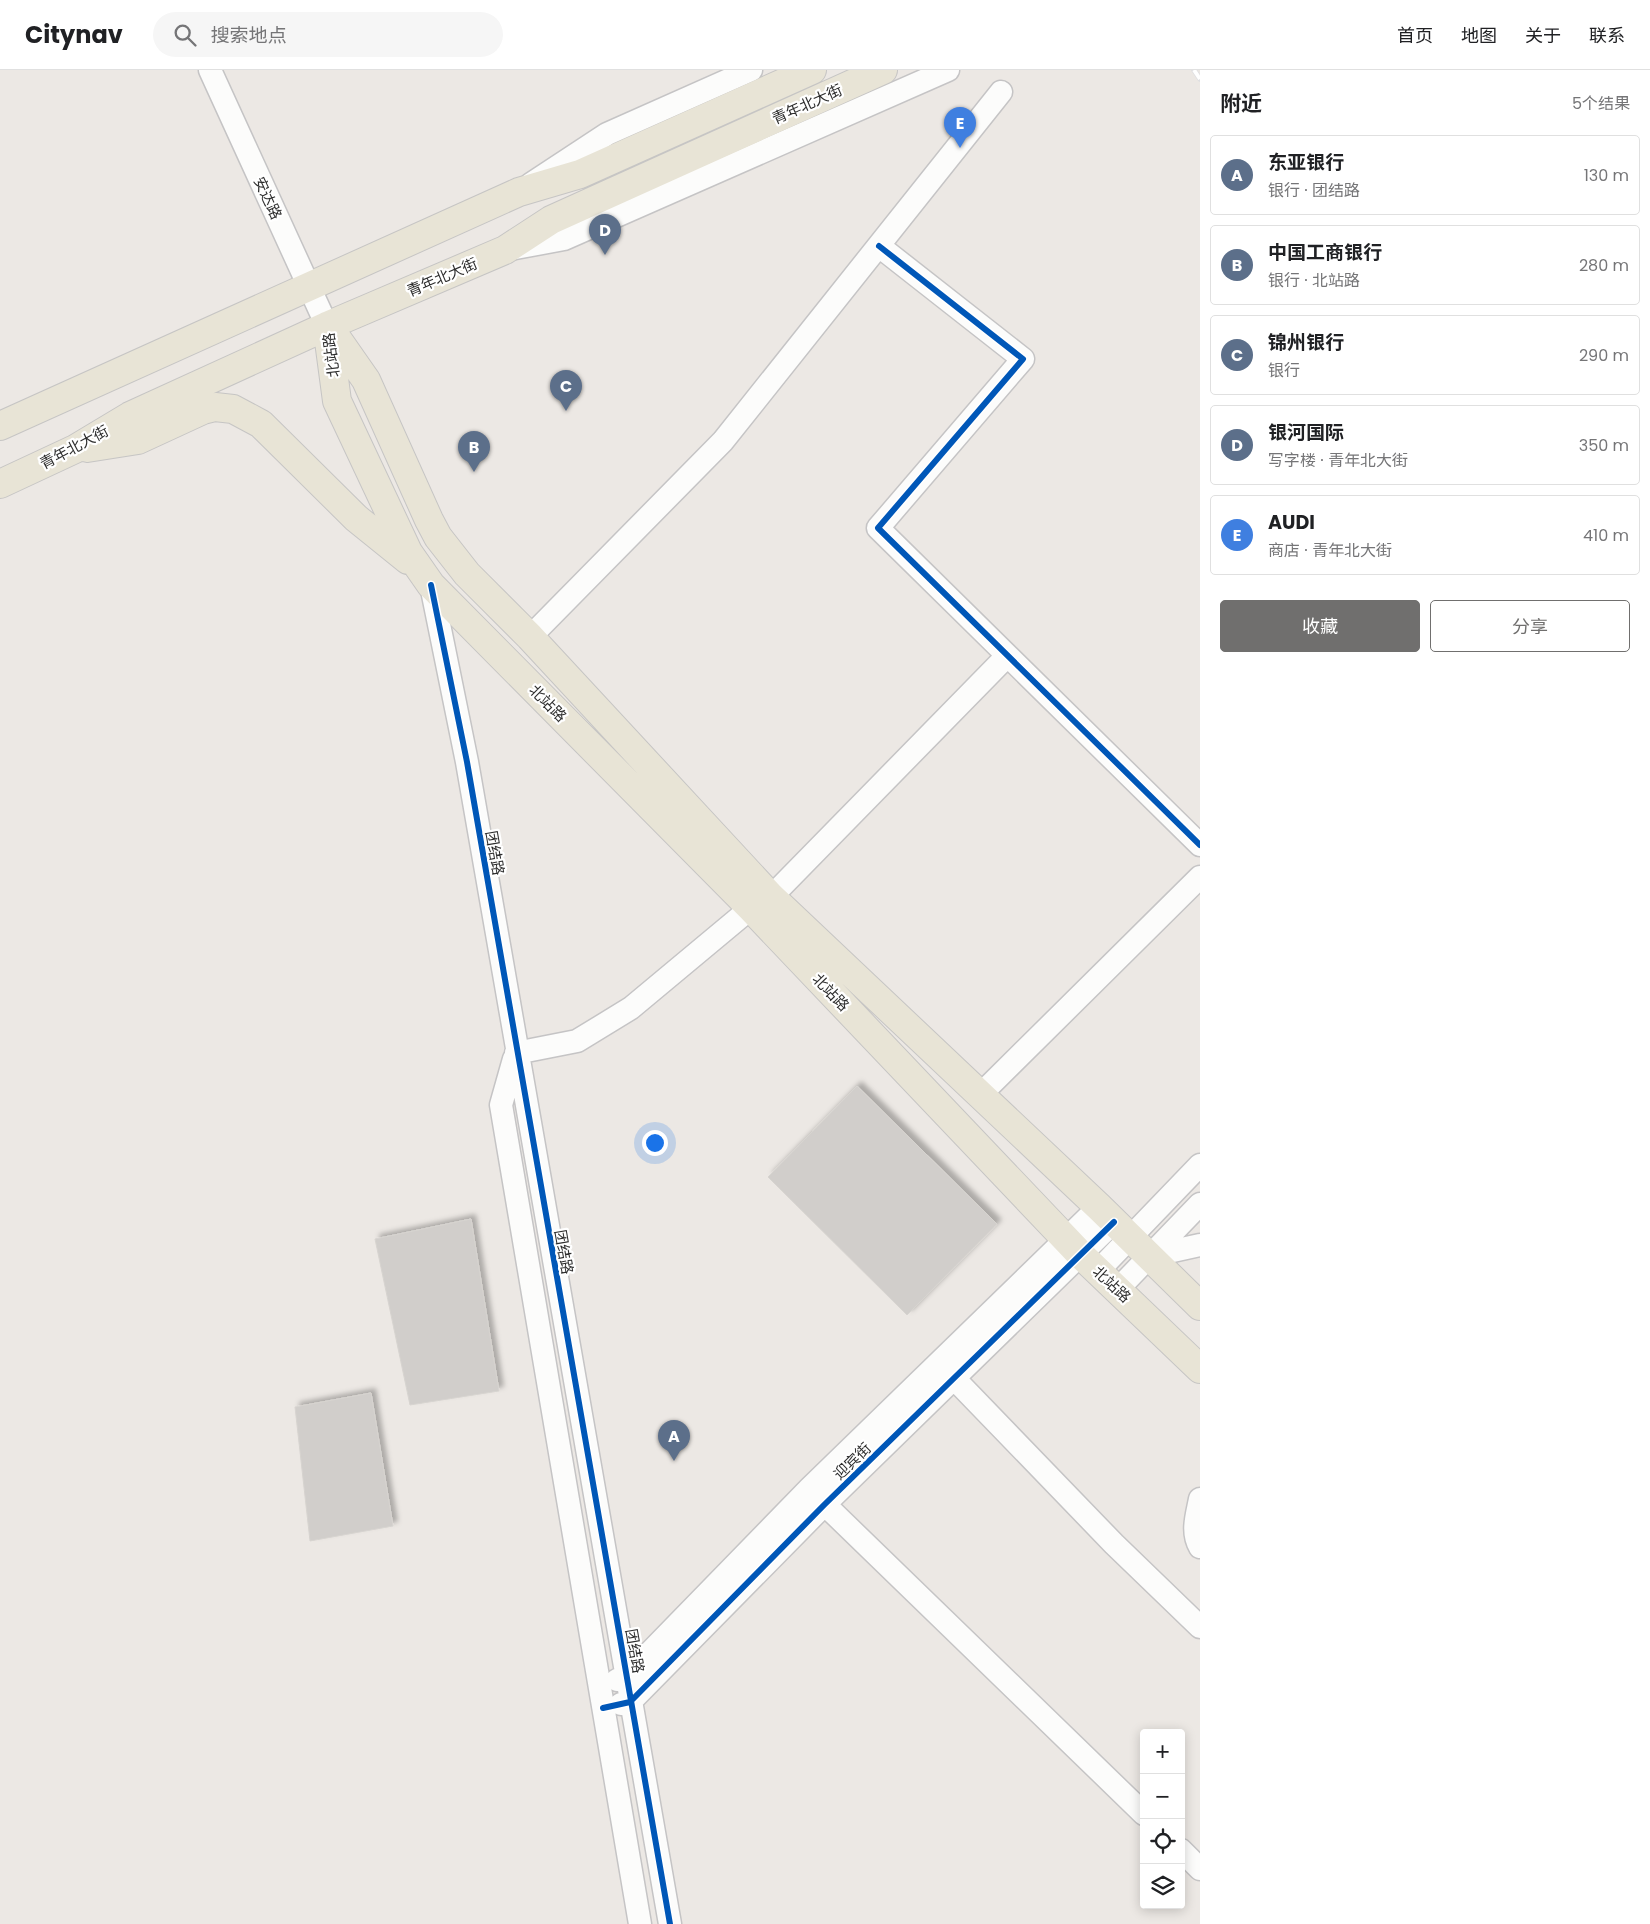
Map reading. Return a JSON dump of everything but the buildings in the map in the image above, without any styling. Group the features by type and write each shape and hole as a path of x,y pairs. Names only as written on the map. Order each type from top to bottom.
{"main road":[{"name":"青年北大街","path":"0,426 519,192 580,174 812,70"},
{"name":"青年北大街","path":"0,484 75,450 130,416 327,326 505,250 551,220 883,70"},
{"name":"北站路","path":"327,326 366,380 438,537 467,574 530,637 761,903 1082,1255 1200,1369"},
{"name":"北站路","path":"327,326 337,401 390,516 426,578 761,903 980,1095 1200,1306"},
{"path":"75,450 138,440 203,410 214,407 233,409 261,424 356,518 426,578"}],"street":[{"name":"安达路","path":"210,70 327,326"},
{"path":"519,192 607,134 751,70"},
{"path":"505,250 564,239 948,70"},
{"path":"530,637 723,441 1001,92"},
{"path":"879,246 1023,359 878,528 1200,845"},
{"name":"团结路","path":"426,578 467,762 516,1053 670,1924"},
{"path":"516,1053 577,1041 632,1008 761,903 1007,656"},
{"path":"980,1095 1200,877"},
{"name":"团结路","path":"516,1053 501,1105 601,1685 603,1708 640,1924"},
{"path":"1082,1255 1114,1222 1200,1165"},
{"path":"1118,1289 1200,1204"},
{"name":"迎宾街","path":"630,1702 824,1505 1114,1222"},
{"path":"1150,1256 1200,1245"},
{"name":"迎宾街","path":"601,1685 627,1676 809,1489 939,1363 1082,1255"},
{"path":"939,1363 1114,1544 1200,1628"},
{"path":"809,1489 1140,1810"},
{"path":"1199,1506 1194,1528 1196,1540 1200,1547"},
{"path":"603,1708 630,1702"},
{"path":"1185,1854 1200,1869"}],"railway":[{"path":"1194,70 1200,79"}],"cycle path":[{"path":"879,246 1023,359 878,528 1200,845"},
{"path":"431,585 467,762 670,1924"},
{"path":"603,1708 630,1702 824,1505 1114,1222"}],"place":[{"name":"AUDI","path":"960,148"},
{"name":"银河国际","path":"605,255"},
{"name":"锦州银行","path":"566,411"},
{"name":"中国工商银行","path":"474,472"},
{"name":"东亚银行","path":"674,1461"}]}
